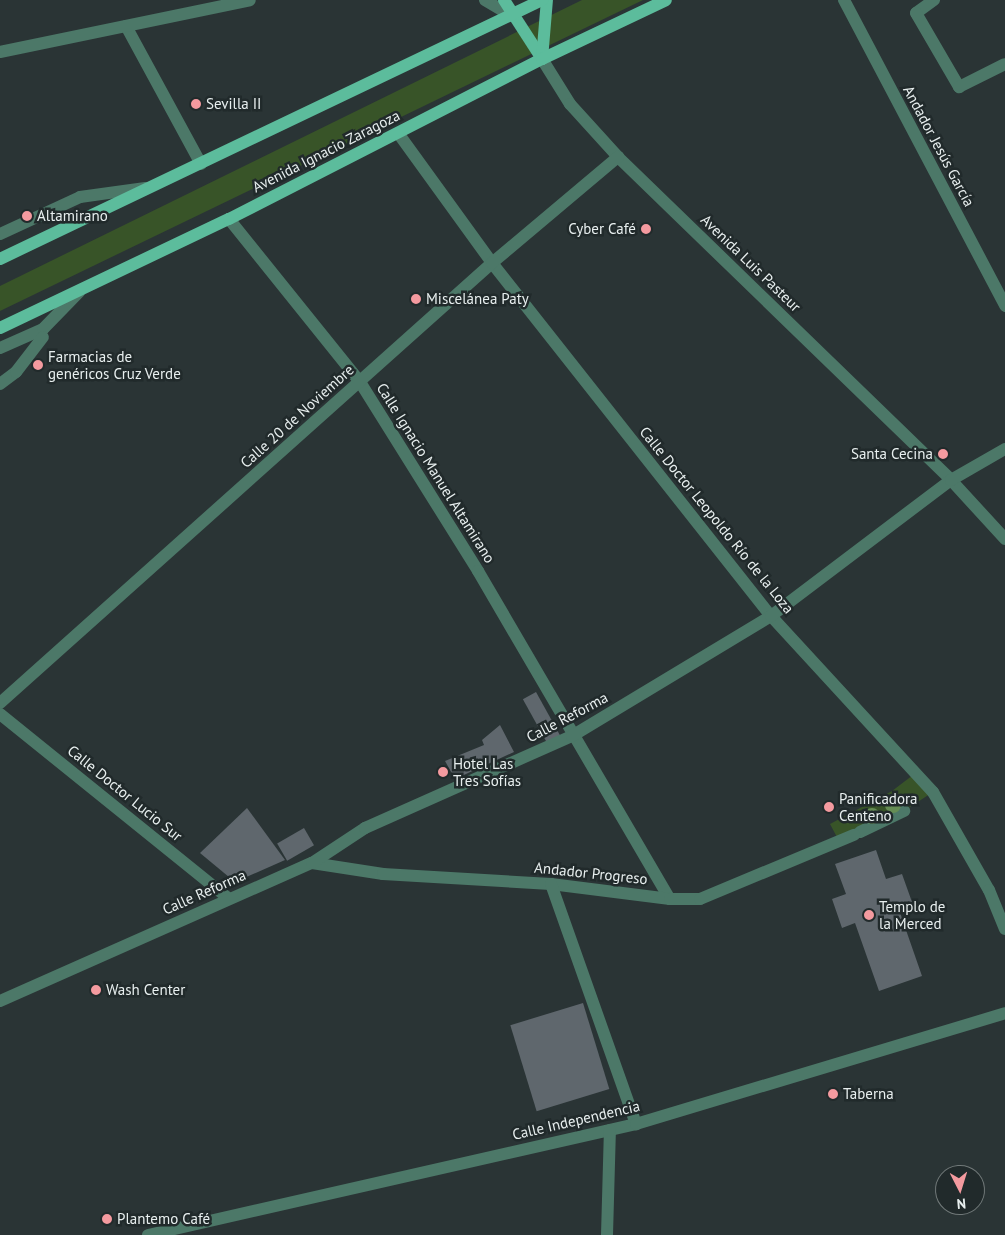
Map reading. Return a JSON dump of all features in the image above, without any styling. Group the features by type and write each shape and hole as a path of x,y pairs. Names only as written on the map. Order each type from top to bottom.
{"main road":[{"name":"Avenida Luis Pasteur","path":"504,0 512,16 542,59"},
{"path":"0,259 512,16 542,0"},
{"path":"542,59 547,0"},
{"name":"Avenida Ignacio Zaragoza","path":"0,328 229,219 542,59 666,0"}],"street":[{"path":"0,52 250,0"},
{"path":"486,0 512,16"},
{"name":"Andador Jesús García","path":"844,0 1005,306"},
{"path":"934,0 916,13 960,87 1005,64"},
{"path":"126,26 201,164"},
{"name":"Avenida Luis Pasteur","path":"542,59 570,104 618,157 951,480 1005,539"},
{"name":"Calle Doctor Leopoldo Río de la Loza","path":"398,133 492,263 771,616 933,792 989,890 1005,929"},
{"name":"Calle 20 de Noviembre","path":"0,703 492,263 618,157"},
{"path":"0,234 80,197 153,187"},
{"name":"Calle Ignacio Manuel Altamirano","path":"229,219 360,382 478,571 572,736 670,899"},
{"path":"0,348 43,329 78,292"},
{"path":"0,384 16,372 43,337"},
{"name":"Calle Reforma","path":"0,1001 312,863 364,828 572,736 771,616 951,480 1005,449"},
{"name":"Calle Doctor Lucio Sur","path":"0,714 229,899"},
{"name":"Andador Progreso","path":"312,863 383,874 551,884 670,899 700,899 857,833 904,811"},
{"path":"551,884 636,1124"},
{"name":"Calle Independencia","path":"148,1235 636,1124 1005,1013"},
{"path":"607,1235 610,1130"}],"green space":[{"path":"582,0 643,0 0,311 0,286"},
{"path":"917,772 933,792 904,811 839,841 830,824 892,791"}],"building":[{"path":"536,692 560,736 547,743 523,699"},
{"path":"500,725 514,752 455,779 445,761 484,745 482,740"},
{"path":"247,808 285,860 235,882 200,853"},
{"path":"304,828 314,845 287,861 277,844"},
{"name":"Templo de la Merced","path":"876,850 886,879 902,874 912,902 898,907 922,976 879,991 855,923 842,928 832,899 846,894 835,864"},
{"path":"583,1003 609,1089 537,1111 510,1025"}],"place":[{"name":"Sevilla II","path":"196,104"},
{"name":"Altamirano","path":"27,216"},
{"name":"Cyber Café","path":"646,229"},
{"name":"Miscelánea Paty","path":"416,299"},
{"name":"Farmacias de genéricos Cruz Verde","path":"38,365"},
{"name":"Santa Cecina","path":"943,454"},
{"name":"Hotel Las Tres Sofías","path":"443,772"},
{"name":"Panificadora Centeno","path":"829,807"},
{"name":"Templo de la Merced","path":"869,915"},
{"name":"Wash Center","path":"96,990"},
{"name":"Taberna","path":"833,1094"},
{"name":"Plantemo Café","path":"107,1219"}]}
